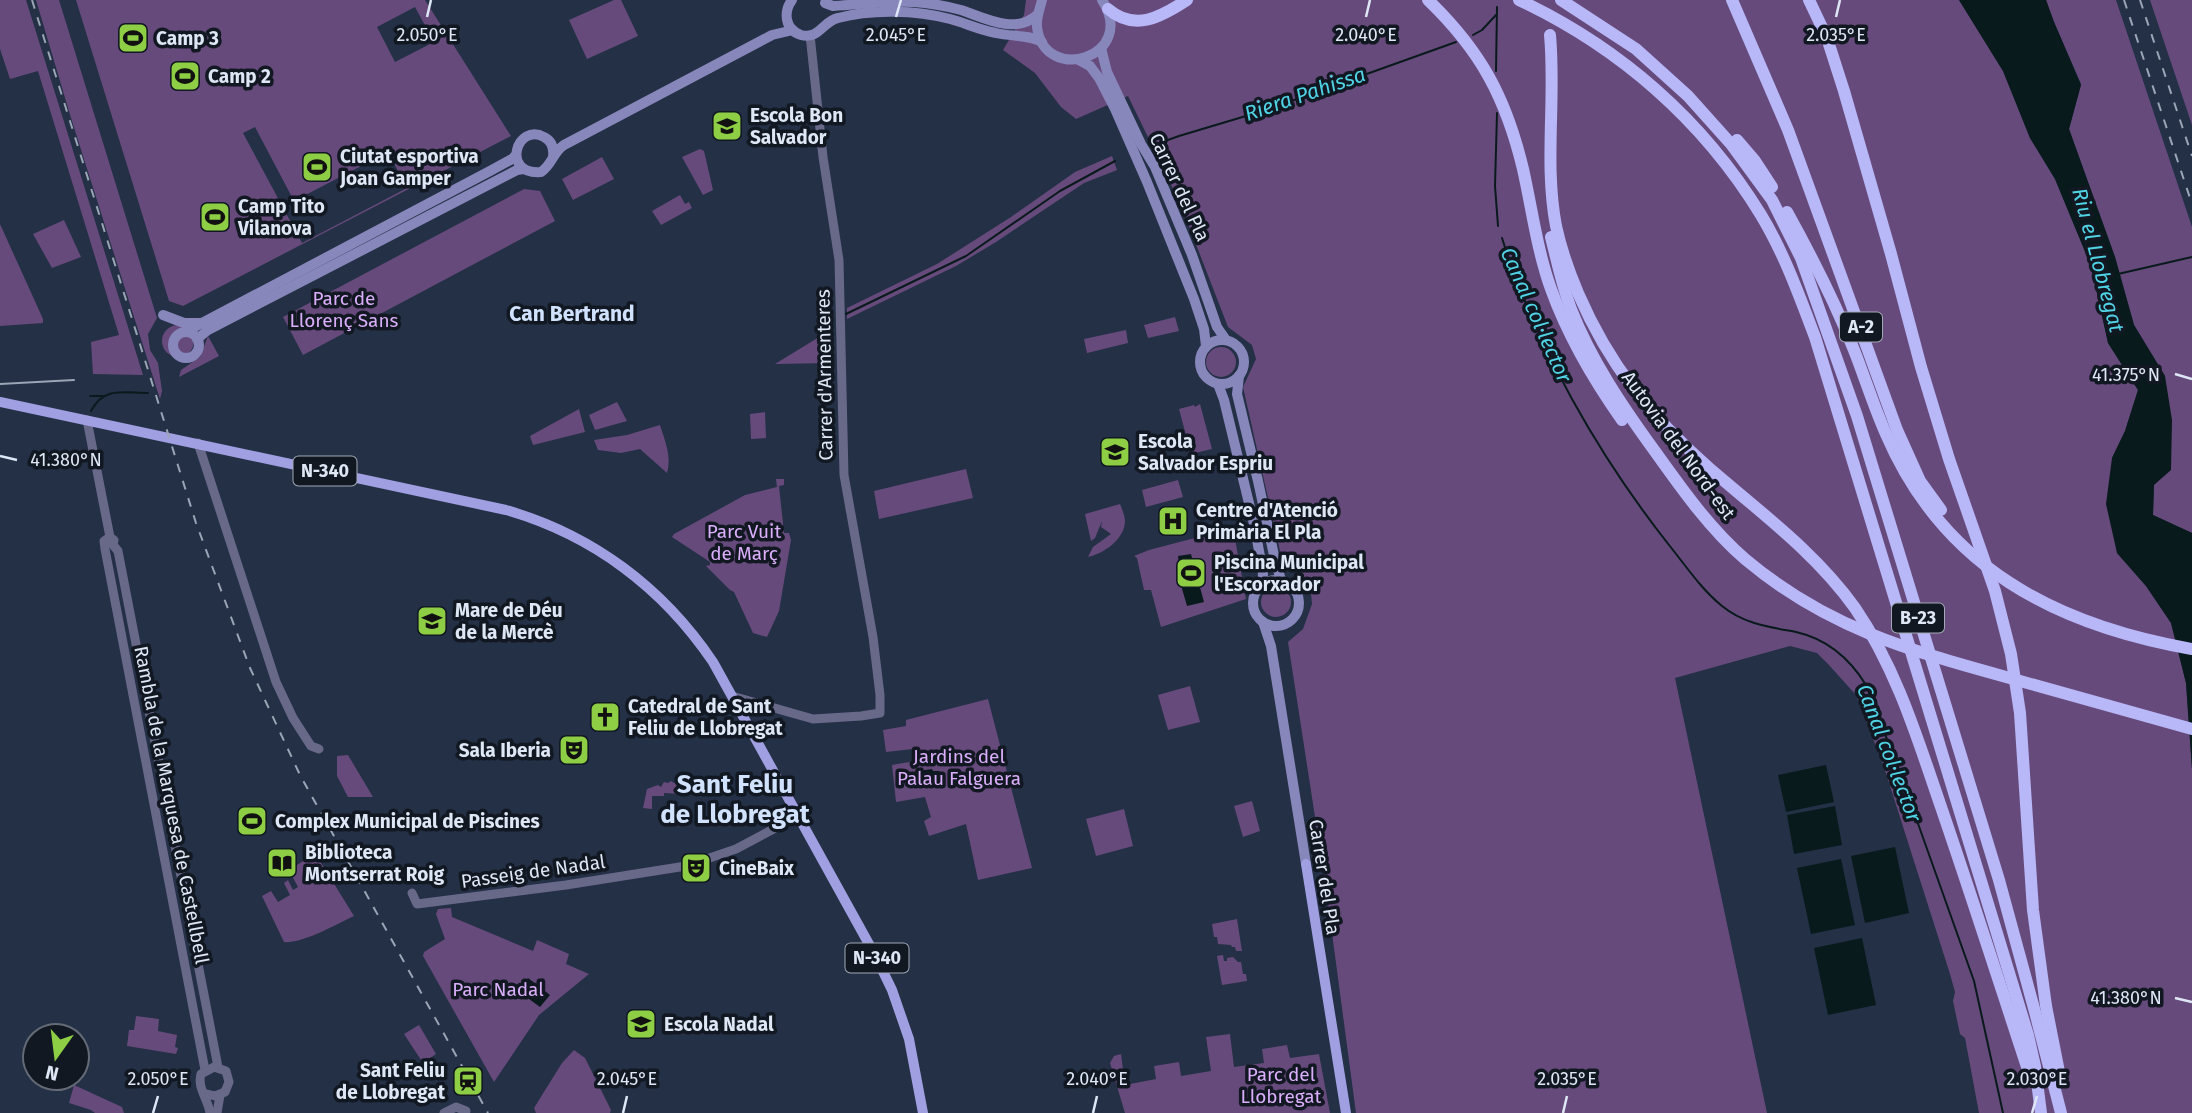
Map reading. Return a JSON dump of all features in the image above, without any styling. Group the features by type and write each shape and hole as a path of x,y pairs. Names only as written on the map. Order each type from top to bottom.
{"highway":[{"path":"1105,5 1121,19 1136,22 1158,16 1187,0"},
{"path":"1427,0 1469,44 1487,71 1505,107 1523,170 1550,287 1576,345 1604,394 1633,435 1679,495 1714,529"},
{"name":"B-23","path":"1518,0 1553,17 1605,49 1684,115 1726,163 1762,216 1790,272 1815,337 1986,894 2028,1035 2041,1111"},
{"name":"Autovia del Nord-est","path":"1550,0 1550,35 1545,63 1544,183 1550,231 1562,281 1590,348 1623,407 1714,529 1764,575 1825,615 1854,628 1937,658 2192,729"},
{"name":"B-23","path":"1561,0 1636,49 1688,96 1731,144 1772,200 1801,258 1857,416 1999,880 2062,1113"},
{"name":"A-2","path":"1732,0 1812,191 1897,430 1920,481 1944,522 1974,546 2001,573 2037,596 2192,648"},
{"path":"1810,0 1827,38 1844,91 1892,254 1921,367 1994,591 2011,654 2022,727 2033,910 2046,1006 2062,1088 2062,1113"},
{"path":"1550,35 1553,65 1551,177 1556,228 1569,272 1597,334 1619,371 1644,404 1673,435 1798,545 1833,581 1879,648 1917,735 2041,1111"},
{"path":"1636,49 1678,77 1755,161 1807,248 1834,302 1886,436 1914,487 1944,522"}],"main road":[{"path":"792,0 787,9 790,26 801,35 818,33 827,23 838,17 909,12 947,18 999,34 1029,36 1042,42 1057,55 1079,60 1093,55 1101,48 1110,30 1105,5"},
{"path":"824,2 833,6 915,2 1012,24 1023,24 1041,5"},
{"path":"824,2 829,15 827,23"},
{"path":"1041,5 1037,29 1042,42"},
{"path":"556,146 544,137 527,136 518,145 516,155 519,164 532,172 541,172 551,163 556,146 790,26"},
{"name":"Carrer del Pla","path":"1101,48 1107,72 1141,144 1155,167 1192,256 1217,327 1226,340"},
{"name":"Carrer del Pla","path":"1079,60 1090,66 1099,78 1115,109 1194,299 1204,329 1206,346"},
{"path":"516,155 179,334 173,341 174,349 179,356 194,354 198,348 198,340 208,330 517,170 524,169"},
{"path":"163,315 184,323 200,323"},
{"path":"185,332 191,333 198,340"},
{"path":"1239,376 1230,383 1218,384 1207,380 1201,370 1199,358 1206,346 1215,341 1226,340 1236,345 1243,354 1244,366 1239,376 1237,397 1281,580"},
{"path":"1218,384 1264,574 1262,584 1255,593 1253,604 1256,615 1270,625 1280,625 1294,617 1299,606 1296,590 1281,580 1262,584"},
{"name":"N-340","path":"0,402 506,510 559,529 611,557 635,575 667,604 698,640 732,696 875,955 892,990 909,1039 923,1113"},
{"name":"Carrer del Pla","path":"1263,622 1271,646 1346,1113"},
{"path":"1271,646 1280,625"}],"street":[{"name":"Carrer d'Armenteres","path":"732,696 813,719 880,713 876,659 844,475 839,260 823,157 810,35"},
{"name":"Rambla de la Marquesa de Castellbell","path":"87,420 205,1070"},
{"path":"198,443 275,682 293,718 311,746 318,749"},
{"name":"Rambla de la Marquesa de Castellbell","path":"109,543 117,548 120,558 218,1067"},
{"name":"Passeig de Nadal","path":"412,893 417,904 686,866 736,849 798,816"},
{"path":"209,1113 208,1103 199,1084 201,1074 205,1070 218,1067 226,1071 229,1082 217,1102 217,1113"},
{"path":"203,1093 220,1095"},
{"path":"444,1113 456,1107 466,1111 465,1113"}],"green space":[{"path":"0,0 26,0 143,375 93,374 91,342 119,335 38,71 10,79 0,49"},
{"path":"36,0 59,0 157,318 148,334 150,350 158,363 162,391 160,399 71,118"},
{"path":"76,0 425,0 511,136 183,306 169,301","holes":["415,7 434,42 395,62 377,27","255,127 294,201 388,152 407,188 302,243 243,133"]},
{"path":"614,0 621,0 638,36 587,59 569,20"},
{"path":"1026,0 1959,0 2003,71 2030,138 2055,179 2091,266 2108,343 2138,390 2125,431 2112,458 2117,553 2146,586 2171,623 2186,683 2192,769 2192,1113 1979,1113 1965,1038 1960,1034 1953,1001 1955,992 1950,974 1883,764 1856,695 1817,653 1790,646 1675,678 1767,1113 1356,1113 1326,888 1288,642 1303,629 1312,604 1311,593 1303,574 1280,551 1243,387 1256,359 1252,345 1228,327 1180,203 1128,96 1076,119 1061,107 1035,73 1003,50 1024,15"},
{"path":"2046,0 2116,0 2192,227 2192,533 2153,515 2165,376 2134,325 2115,257 2069,129 2081,84"},
{"path":"2150,0 2192,0 2192,125"},
{"path":"700,149 704,151 713,190 703,195 682,157"},
{"path":"1112,156 1117,170 1084,183 956,266 847,319 847,308 937,264 1075,172"},
{"path":"602,157 614,179 573,200 562,179"},
{"name":"Parc de Llorenç Sans","path":"524,189 540,191 555,221 303,355 283,317"},
{"path":"680,195 685,204 689,202 692,208 661,225 652,211"},
{"path":"64,220 81,257 52,268 33,234"},
{"path":"0,224 43,319 43,323 0,326"},
{"path":"1175,317 1179,331 1148,338 1144,325"},
{"path":"178,325 189,330 194,341 189,352 178,357 167,352 162,341 167,330"},
{"path":"1126,330 1128,343 1087,353 1084,339"},
{"path":"829,331 830,363 775,364"},
{"path":"208,336 219,356 179,377 181,370 200,357"},
{"path":"1221,347 1232,351 1236,362 1232,373 1221,377 1210,373 1206,362 1210,351"},
{"path":"617,402 627,421 595,430 589,415"},
{"path":"1200,404 1212,449 1191,454 1179,409"},
{"path":"579,409 585,432 533,445 530,436"},
{"path":"765,412 766,438 751,439 750,414"},
{"path":"660,425 668,455 667,473 640,449 621,453 598,450 594,440 627,435"},
{"path":"966,469 973,498 879,519 874,491"},
{"name":"Parc Vuit de Març","path":"776,479 784,479 784,485 779,486 784,533 789,533 791,540 779,611 767,637 753,633 734,592 706,566 710,565 710,562 672,537 745,495 777,487"},
{"path":"1178,480 1183,497 1146,507 1142,490"},
{"path":"1120,504 1125,521 1121,534 1106,549 1088,557 1093,547 1111,534 1101,527 1102,521 1091,541 1085,514"},
{"name":"Piscina Municipal l'Escorxador","path":"1233,528 1246,599 1161,627 1151,590 1144,590 1137,558 1134,556"},
{"path":"1276,587 1287,591 1291,602 1287,613 1276,617 1265,613 1261,602 1265,591"},
{"path":"1190,686 1200,722 1168,730 1158,695"},
{"name":"Jardins del Palau Falguera","path":"988,699 1032,868 978,880 966,824 929,836 924,821 931,817 925,797 896,802 892,765 915,761 913,749 886,752 883,730 906,726 906,720"},
{"path":"348,755 373,797 348,797 337,776 337,756"},
{"path":"679,781 684,786 683,794 664,793 664,796 652,796 652,809 643,808 647,789 658,785 661,787 664,782"},
{"path":"1252,801 1260,831 1243,837 1234,806"},
{"path":"1124,809 1133,846 1096,856 1086,819"},
{"path":"310,845 354,916 310,937 284,942 262,896 271,891 278,902 290,895 284,883 288,880 293,890 298,887 289,870 308,858 303,848"},
{"name":"Parc Nadal","path":"451,908 452,917 533,951 537,940 569,954 566,964 589,974 539,1015 494,1082 423,956 424,952 445,939 436,914 438,909"},
{"path":"1237,919 1242,951 1236,951 1231,945 1218,944 1217,937 1214,937 1212,924"},
{"path":"1223,955 1224,961 1233,957 1241,962 1247,981 1222,985 1217,956"},
{"path":"136,1016 159,1019 158,1031 177,1035 176,1054 127,1046 129,1030 134,1030"},
{"path":"419,1025 436,1054 423,1063 404,1034"},
{"name":"Parc del Llobregat","path":"1230,1034 1234,1067 1264,1063 1262,1049 1287,1045 1290,1058 1319,1054 1330,1113 1125,1113 1110,1063 1114,1056 1121,1054 1125,1085 1156,1079 1154,1066 1179,1062 1181,1076 1211,1071 1206,1037"},
{"path":"574,1050 585,1058 611,1110 610,1113 536,1113 534,1108 562,1063"},
{"path":"72,1092 89,1092 122,1107 124,1113 95,1113 69,1103"}],"water":[{"name":"Riu el Llobregat","path":"1959,0 2046,0 2081,85 2069,129 2115,257 2134,325 2165,376 2172,420 2171,470 2154,485 2153,515 2192,533 2192,769 2186,683 2171,623 2146,586 2117,553 2106,504 2112,458 2125,431 2138,390 2108,343 2091,266 2055,179 2030,138 2003,71"},
{"path":"1191,554 1204,602 1187,606 1176,568 1179,565 1178,556"},
{"path":"1826,765 1834,802 1786,812 1778,775"},
{"path":"932,769 942,775 935,783 914,787 913,784 908,785 902,781 907,775 912,775 912,772"},
{"path":"1835,806 1842,845 1794,854 1787,815"},
{"path":"1895,847 1909,913 1865,923 1851,856"},
{"path":"1841,859 1855,925 1811,934 1797,868"},
{"path":"1862,938 1876,1005 1828,1015 1814,948"},
{"path":"528,978 550,995 540,1007 518,991"}],"waterway":[{"name":"Canal col·lector","path":"1496,71 1497,7"},
{"name":"Riera Pahissa","path":"1473,35 1482,30 1496,15"},
{"name":"Riera Pahissa","path":"1154,145 1266,110 1456,42"},
{"name":"Canal col·lector","path":"1497,113 1495,186 1498,226"},
{"name":"Riera Pahissa","path":"846,314 966,256 1060,191 1115,161"},
{"name":"Canal col·lector","path":"1502,238 1533,320 1572,399 1618,475 1694,577 1714,599 1739,617 1757,624 1807,635 1828,645 1853,667 1866,685 1974,981 2003,1113"},
{"name":"Riu el Llobregat","path":"2118,274 2192,257"},
{"name":"Riera Pahissa","path":"91,411 96,403 108,394 148,393"},
{"name":"Riera Pahissa","path":"90,396 103,396"}],"tram line":[{"path":"0,384 74,380"}],"railway":[{"path":"32,0 196,523 250,668 300,775 488,1113"},
{"path":"2124,0 2192,204"},
{"path":"2140,0 2192,156"}],"place":[{"name":"Camp 3","path":"133,38"},
{"name":"Camp 2","path":"185,76"},
{"name":"Escola Bon Salvador","path":"727,126"},
{"name":"Ciutat esportiva Joan Gamper","path":"317,167"},
{"name":"Camp Tito Vilanova","path":"215,217"},
{"name":"Escola Salvador Espriu","path":"1115,452"},
{"name":"Centre d'Atenció Primària El Pla","path":"1173,521"},
{"name":"Piscina Municipal l'Escorxador","path":"1191,573"},
{"name":"Mare de Déu de la Mercè","path":"432,621"},
{"name":"Catedral de Sant Feliu de Llobregat","path":"605,717"},
{"name":"Sala Iberia","path":"574,750"},
{"name":"Complex Municipal de Piscines","path":"252,821"},
{"name":"Biblioteca Montserrat Roig","path":"282,863"},
{"name":"CineBaix","path":"696,868"},
{"name":"Escola Nadal","path":"641,1024"},
{"name":"Sant Feliu de Llobregat","path":"468,1081"}],"district":[{"name":"Can Bertrand","path":"572,314"},
{"name":"Sant Feliu de Llobregat","path":"735,799"}]}
